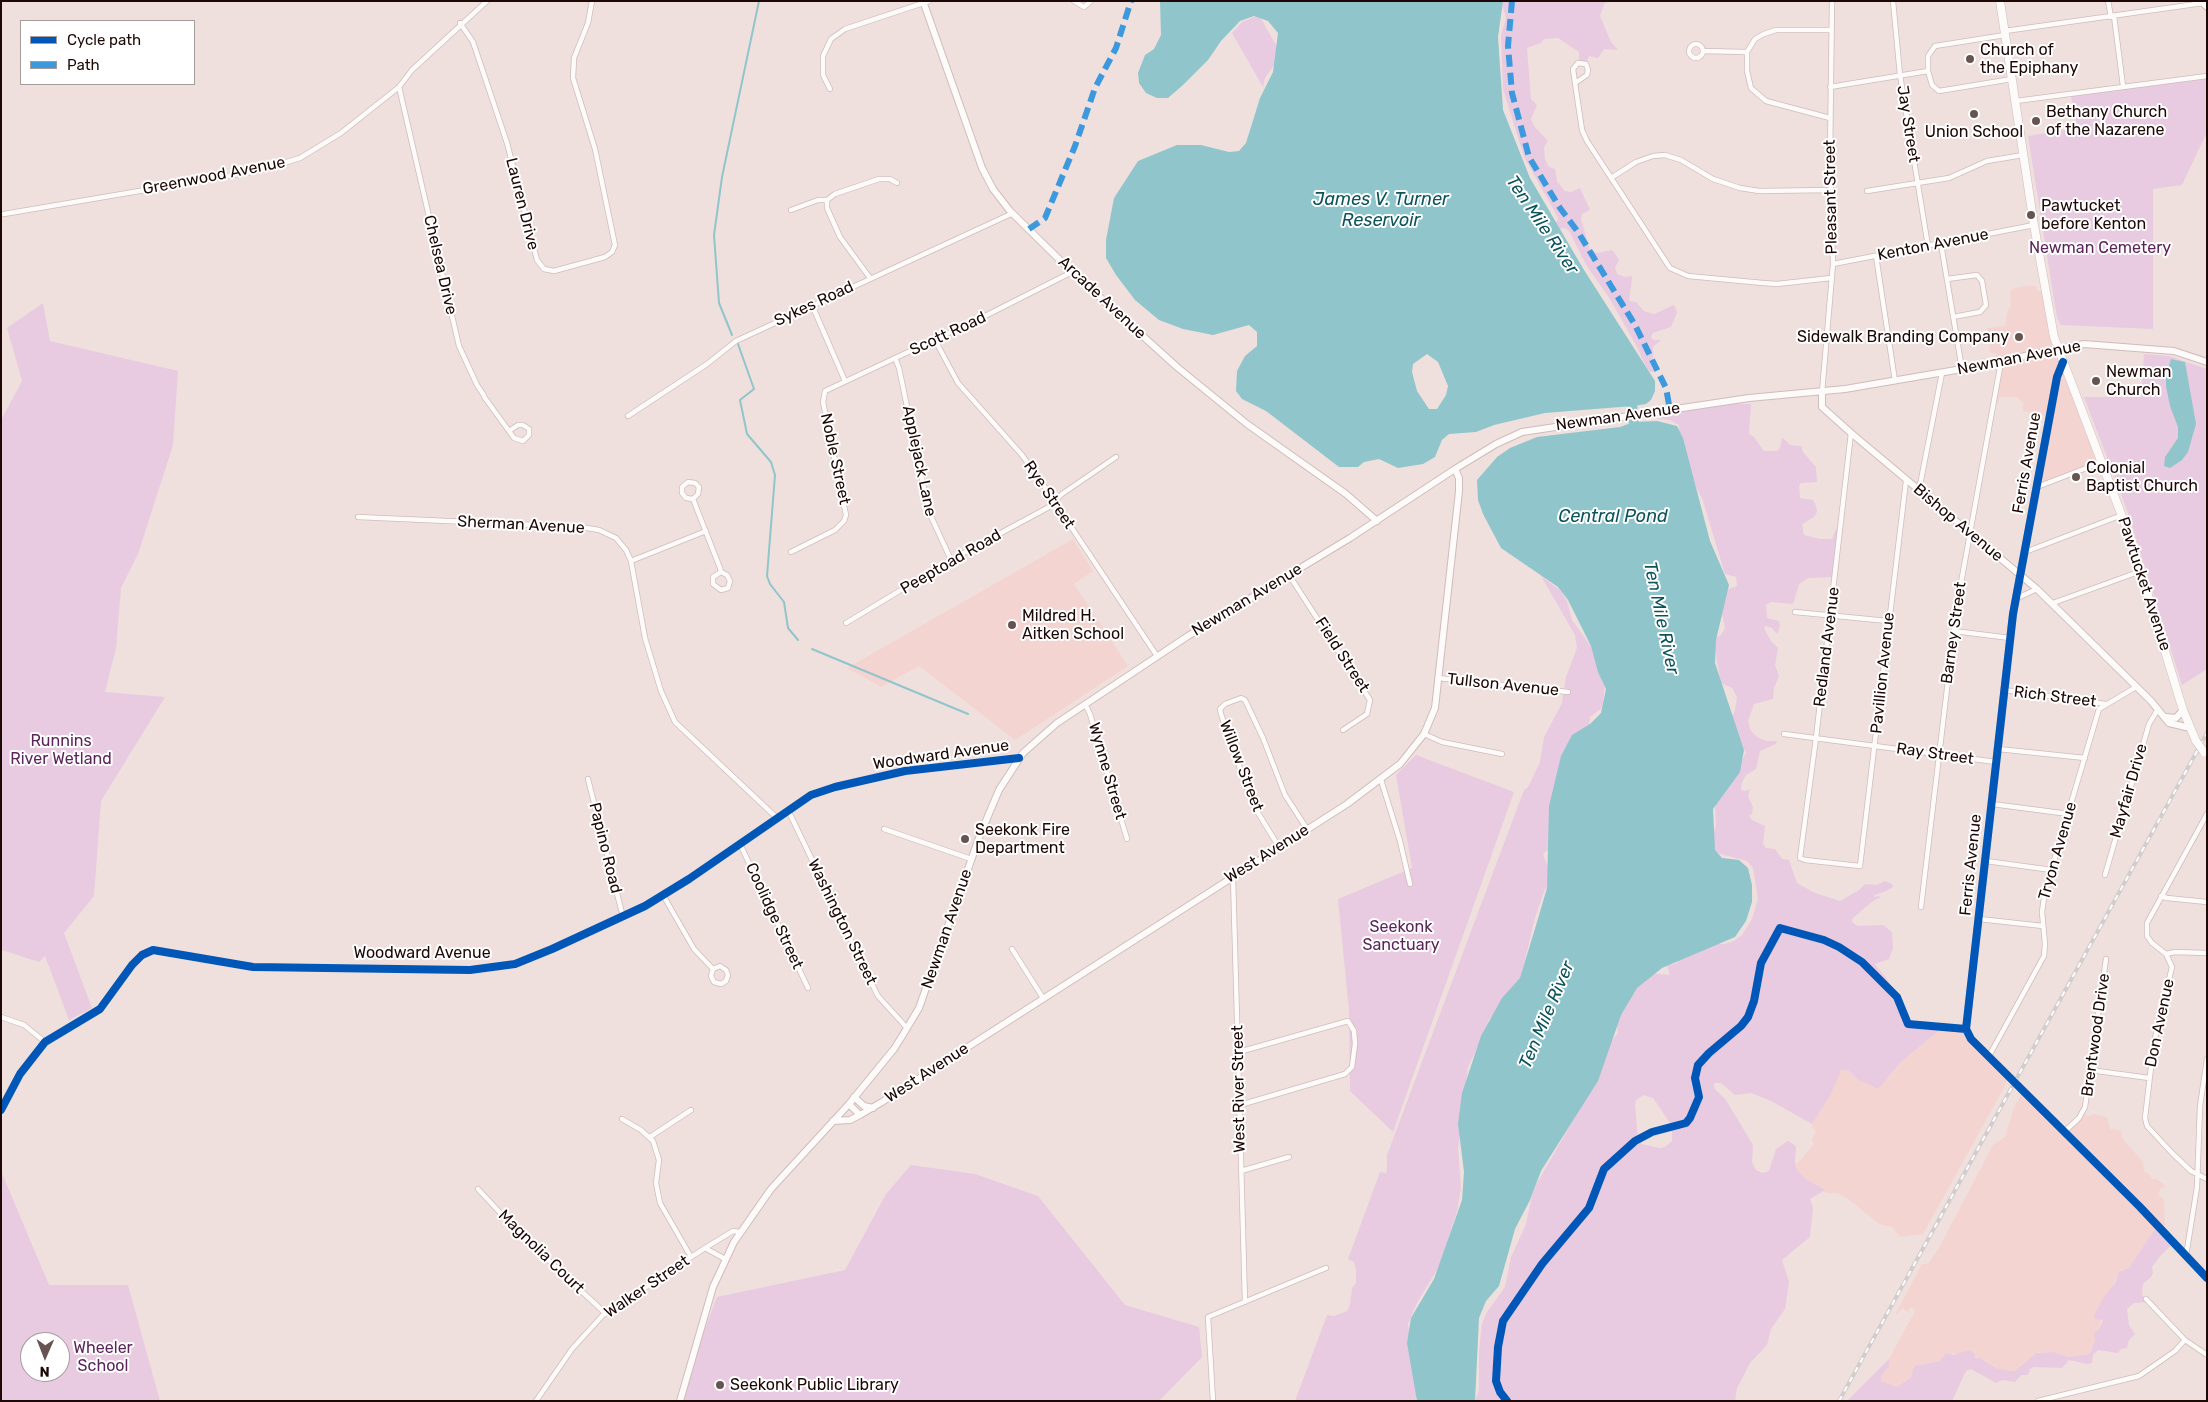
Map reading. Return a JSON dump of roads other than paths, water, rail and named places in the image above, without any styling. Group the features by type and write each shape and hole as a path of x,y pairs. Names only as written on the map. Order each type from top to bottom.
{"main road":[{"name":"Pawtucket Avenue","path":"2000,1 2025,155 2034,225 2054,336 2141,570 2183,710 2196,741 2205,754"},
{"name":"Arcade Avenue","path":"925,2 982,168 993,189 1012,213 1072,272 1144,338 1255,430 1363,507 1377,521"},
{"name":"Newman Avenue","path":"680,1401 713,1287 725,1259 740,1232 771,1189 849,1104 894,1049 907,1028 919,1008 989,811 1011,768 1050,727 1157,656 1377,521 1455,469 1502,440 1522,432 1749,398 1822,392 1894,381 2001,362 2084,344 2174,351 2207,362"},
{"name":"Ferris Avenue","path":"2063,362 2057,377 2015,599 1966,1029 1971,1039 2207,1278"},
{"name":"Bishop Avenue","path":"1822,392 1822,407 1850,433 2037,589 2166,717 2169,723 2174,726 2190,728"},
{"name":"West Avenue","path":"833,1121 850,1120 873,1108 1307,829 1381,780 1400,764 1424,734 1436,708 1459,492 1459,478 1455,469"},
{"path":"2166,717 2176,718 2183,710"},
{"name":"West Avenue","path":"854,1097 864,1106 873,1108"},
{"path":"849,1104 860,1115"}],"street":[{"name":"Greenwood Avenue","path":"4,214 257,171 300,158 341,133 399,87 412,70 487,1"},
{"name":"Lauren Drive","path":"460,24 473,42 507,143 537,260 544,268 554,271 605,257 613,250 616,242 595,149 573,78 574,58 588,23 592,1"},
{"path":"1074,1 1084,7 1089,5 1090,1"},
{"name":"Pleasant Street","path":"1822,392 1833,264 1830,190 1830,30 1832,1"},
{"name":"Jay Street","path":"1892,1 1900,75 1928,246"},
{"path":"2108,1 2123,86"},
{"path":"830,89 823,75 823,56 831,39 845,29 925,2"},
{"path":"2012,79 1939,91 1932,85 1928,71 1928,56 1935,46 2005,33 2203,4"},
{"path":"1830,30 1776,30 1755,39 1747,52 1748,80 1752,88 1766,101 1830,118"},
{"path":"1703,51 1747,52"},
{"path":"1575,83 1588,73 1588,68 1584,63 1577,64 1574,67 1575,83 1582,130 1663,260 1670,268 1688,276 1777,284 1831,278"},
{"path":"1830,87 1928,71"},
{"path":"2016,101 2207,76"},
{"name":"Chelsea Drive","path":"399,87 459,346 477,385 509,431"},
{"path":"1611,178 1636,162 1653,156 1665,155 1681,160 1713,179 1740,188 1759,192 1830,190"},
{"path":"1867,191 1955,176 1987,161 2025,155"},
{"path":"791,210 818,200 827,200 835,194 879,179 890,179 898,183"},
{"path":"827,200 827,208 840,237 870,278"},
{"name":"Sykes Road","path":"628,416 707,364 736,341 1012,213"},
{"name":"Kenton Avenue","path":"1833,264 2034,225"},
{"path":"1941,244 1962,369"},
{"path":"1876,256 1894,381"},
{"name":"Scott Road","path":"823,394 845,381 935,340 1072,272"},
{"path":"1947,279 1977,275 1982,281 1986,305 1984,310 1953,317"},
{"path":"812,305 845,381"},
{"name":"Rye Street","path":"935,340 958,384 1022,456 1055,501 1157,656"},
{"name":"Applejack Lane","path":"895,358 899,368 929,512 951,560"},
{"name":"Barney Street","path":"1921,907 1954,631 1969,531 2001,362"},
{"path":"1919,490 1942,373"},
{"name":"Noble Street","path":"791,552 835,530 840,526 846,515 823,394"},
{"path":"518,425 523,425 529,429 529,435 525,440 519,441 509,431 518,425"},
{"name":"Redland Avenue","path":"1850,433 1816,738 1800,858 1860,866"},
{"name":"Peeptoad Road","path":"846,623 951,560 1049,507 1062,494 1116,457"},
{"path":"2036,487 2102,462"},
{"name":"Pavillion Avenue","path":"1860,866 1876,746 1888,621 1906,481"},
{"path":"693,499 720,572"},
{"path":"2025,552 2122,515"},
{"name":"Sherman Avenue","path":"358,517 515,523 599,530 620,542 631,561 645,638 661,691 675,722 777,818"},
{"path":"631,561 706,531"},
{"path":"2053,604 2141,570"},
{"path":"720,572 727,574 730,581 728,588 723,590 716,589 712,583 714,576 720,572"},
{"name":"Field Street","path":"1289,575 1370,700 1367,714 1343,730"},
{"path":"2015,599 2037,589"},
{"path":"1795,612 1888,621"},
{"path":"1954,631 2010,638"},
{"name":"Tullson Avenue","path":"1438,678 1568,692"},
{"path":"2106,704 2136,687"},
{"name":"Rich Street","path":"2004,690 2106,704"},
{"name":"Willow Street","path":"1278,847 1255,808 1220,709 1230,702 1241,698 1245,700 1263,738 1285,795 1307,829"},
{"name":"Wynne Street","path":"1085,704 1090,714 1127,839"},
{"name":"Tryon Avenue","path":"1989,1056 2044,956 2042,904 2099,709 2106,704"},
{"name":"Mayfair Drive","path":"2105,875 2149,724 2158,709"},
{"path":"1424,734 1442,742 1502,754"},
{"name":"Ray Street","path":"1784,734 1996,762"},
{"path":"1998,749 2085,758"},
{"name":"Woodward Avenue","path":"1,1110 20,1074 45,1042 100,1009 132,965 142,954 153,950 253,967 474,970 515,964 623,917 663,895 788,810 819,792 878,776 944,765 1019,758"},
{"name":"Papino Road","path":"588,780 623,917"},
{"path":"1381,780 1400,841 1410,884"},
{"path":"1992,804 2069,814"},
{"name":"Washington Street","path":"788,810 878,996 907,1028"},
{"name":"Don Avenue","path":"2198,1176 2147,1126 2145,1118 2154,1042 2172,967 2166,954 2152,943 2146,929 2150,917 2207,814"},
{"path":"884,829 971,859"},
{"name":"Coolidge Street","path":"740,844 808,988"},
{"path":"1986,862 2052,870"},
{"name":"West River Street","path":"1232,876 1239,1052 1245,1302"},
{"path":"663,895 694,950 713,969"},
{"path":"2162,896 2207,902"},
{"path":"1979,919 2043,926"},
{"path":"1012,949 1043,998"},
{"path":"2166,954 2175,952 2207,953"},
{"name":"Brentwood Drive","path":"2064,1132 2084,1112 2106,959"},
{"path":"1,1016 24,1025 45,1042"},
{"path":"1239,1052 1348,1021 1354,1031 1354,1056 1350,1071 1339,1076 1240,1105"},
{"path":"2186,1256 2198,1176 2200,1106 2207,1059"},
{"path":"2090,1070 2149,1078"},
{"path":"650,1137 691,1110"},
{"path":"622,1119 650,1137 658,1156 656,1183 660,1203 691,1257"},
{"path":"1241,1171 1288,1157"},
{"path":"2198,1176 2207,1179"},
{"name":"Magnolia Court","path":"478,1189 519,1233 606,1313"},
{"name":"Walker Street","path":"536,1401 572,1349 606,1313 733,1231 740,1232"},
{"name":"Walker Street","path":"705,1248 725,1259"},
{"path":"1213,1401 1208,1317 1326,1268"},
{"path":"2146,1299 2185,1340 2207,1355"},
{"path":"2038,1401 2138,1376 2175,1351 2185,1340"}],"water":[{"name":"James V. Turner Reservoir","path":"1160,1 1503,1 1498,37 1503,110 1530,178 1584,270 1655,381 1655,391 1651,400 1646,404 1633,406 1545,413 1494,425 1476,432 1449,434 1442,440 1435,457 1423,464 1398,468 1379,459 1364,462 1358,467 1339,467 1266,411 1242,399 1236,391 1237,371 1245,356 1257,346 1257,332 1249,325 1213,335 1183,329 1159,320 1135,300 1116,275 1106,258 1106,240 1114,198 1138,161 1177,145 1201,145 1229,152 1239,151 1246,143 1260,98 1273,72 1278,33 1268,21 1254,16 1240,21 1221,41 1208,60 1183,85 1168,98 1157,98 1146,93 1139,83 1138,73 1145,55 1154,49 1161,35","holes":["1427,354 1438,362 1448,386 1446,395 1437,409 1429,409 1417,391 1412,372 1413,364"]},
{"path":"2171,359 2185,362 2196,424 2188,452 2182,460 2170,468 2164,466 2165,457 2178,438 2178,427 2170,406 2166,386 2166,376"},
{"name":"Central Pond","path":"1657,421 1677,426 1683,438 1710,541 1729,585 1716,640 1715,663 1744,750 1740,772 1713,809 1715,850 1722,858 1739,860 1748,868 1752,885 1752,902 1746,921 1735,937 1662,968 1637,988 1621,1015 1598,1081 1541,1171 1530,1200 1515,1229 1499,1286 1486,1301 1479,1318 1475,1401 1417,1401 1407,1343 1411,1318 1434,1279 1462,1200 1464,1172 1458,1124 1462,1093 1481,1036 1502,998 1520,978 1547,888 1549,806 1561,756 1572,735 1590,724 1601,713 1606,689 1598,672 1591,646 1568,600 1558,587 1501,548 1483,514 1478,500 1477,480 1497,457 1510,448 1537,437 1620,427 1634,422"}],"waterway":[{"path":"732,335 719,303 714,235 722,177 759,1"},
{"path":"738,344 754,389 740,400 747,434 771,462 775,475 767,576 770,584 784,602 788,628 798,640"},
{"name":"Ten Mile River","path":"1631,394 1635,434"},
{"path":"812,649 968,714"}],"railway":[{"path":"1839,1401 2207,733"}],"place":[{"name":"Church of the Epiphany","path":"1970,59"},
{"name":"Union School","path":"1974,114"},
{"name":"Bethany Church of the Nazarene","path":"2036,121"},
{"name":"Pawtucket before Kenton","path":"2031,215"},
{"name":"Sidewalk Branding Company","path":"2019,337"},
{"name":"Newman Church","path":"2096,381"},
{"name":"Colonial Baptist Church","path":"2076,477"},
{"name":"Mildred H. Aitken School","path":"1012,625"},
{"name":"Seekonk Fire Department","path":"965,839"},
{"name":"Seekonk Public Library","path":"720,1385"}],"park label":[{"name":"Newman Cemetery","path":"2100,248"},
{"name":"Runnins River Wetland","path":"61,750"},
{"name":"Seekonk Sanctuary","path":"1401,936"},
{"name":"Wheeler School","path":"103,1357"}]}
